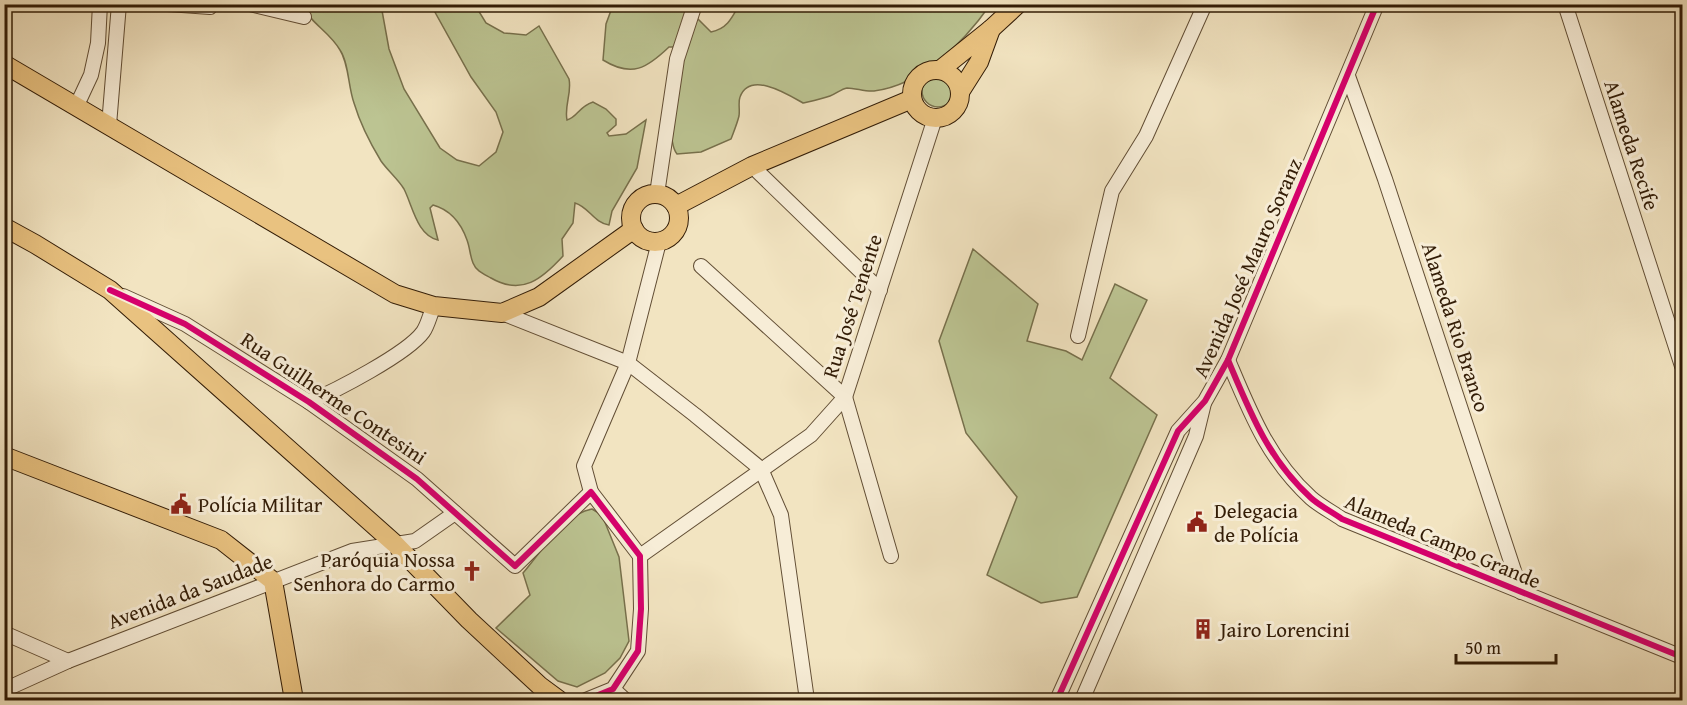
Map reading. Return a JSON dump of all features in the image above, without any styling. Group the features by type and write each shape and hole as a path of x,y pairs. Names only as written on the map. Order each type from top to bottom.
{"main road":[{"path":"991,30 979,62 960,92 959,100 951,113 935,118 921,112 912,99 912,91 918,77 924,72 940,70 991,30 1018,4"},
{"path":"4,64 394,294 434,306 502,314 539,297 634,229"},
{"path":"940,70 954,77 960,92"},
{"path":"676,206 752,166 912,99"},
{"path":"657,194 671,200 676,206 679,213 677,228 666,239 659,242 644,239 634,229 630,219 631,211 641,198 657,194"},
{"path":"4,227 110,290 394,543 468,620 540,686 559,700"},
{"path":"4,456 221,540 273,581 294,700"}],"street":[{"path":"76,105 91,75 98,43 100,4"},
{"path":"109,125 119,4"},
{"path":"168,4 210,7 212,4"},
{"path":"250,4 304,17"},
{"path":"657,194 677,59 695,4"},
{"path":"1078,336 1112,191 1146,136 1205,4"},
{"name":"Avenida José Mauro Soranz","path":"1057,700 1178,430 1205,401 1228,360 1377,4"},
{"name":"Alameda Recife","path":"1565,4 1677,334 1683,366"},
{"name":"Alameda Rio Branco","path":"1348,76 1389,190 1521,592"},
{"name":"Rua José Tenente","path":"640,556 810,435 845,397 935,118"},
{"path":"752,166 880,290"},
{"path":"594,699 613,688 638,651 640,556 591,492 584,466 628,363 659,242"},
{"path":"701,266 845,397 891,556"},
{"name":"Rua Guilherme Contesini","path":"110,290 185,324 309,402 417,479 515,566 591,492"},
{"path":"309,402 330,393 411,344 424,331 434,306"},
{"path":"502,314 628,363 760,469 781,516 807,700"},
{"name":"Alameda Campo Grande","path":"1228,360 1258,430 1284,469 1312,499 1342,519 1683,657"},
{"name":"Avenida José Mauro Soranz","path":"1082,700 1196,436 1205,401"},
{"name":"Avenida da Saudade","path":"4,690 68,661 352,551 415,541 455,513"},
{"path":"4,633 68,661"},
{"path":"613,688 625,700"}],"green space":[{"path":"302,5 381,5 389,49 404,89 440,148 457,160 479,166 496,152 503,132 496,112 471,77 431,5 475,5 486,23 504,33 526,35 539,26 569,79 567,120 574,117 584,106 593,102 606,109 616,119 616,125 607,133 609,136 626,134 646,120 637,168 612,211 609,225 599,221 575,203 573,223 562,239 563,256 539,278 522,285 502,283 478,270 474,266 462,228 445,210 433,205 430,208 438,240 431,237 420,226 404,189 381,161 366,133 354,103 340,50"},
{"path":"613,5 692,5 697,18 711,32 725,26 739,5 990,5 955,47 925,71 909,80 874,91 847,88 827,97 803,103 780,90 752,85 745,89 740,97 739,116 731,139 701,152 677,154 671,134 674,47 669,47 639,68 622,69 603,60 606,24"},
{"path":"938,75 949,80 954,91 949,102 938,107 927,102 922,91 927,80"},
{"path":"973,249 1038,304 1027,341 1066,351 1082,360 1115,284 1147,300 1110,378 1157,415 1077,597 1041,603 987,575 1017,497 966,433 939,341"},
{"path":"592,509 602,515 619,557 629,641 620,658 605,673 577,687 558,681 496,628 530,595 523,573 563,525 582,512"}],"cycle path":[{"path":"1057,700 1178,431 1205,401 1228,360 1377,4"},
{"path":"110,290 185,324 309,402 417,479 515,566 591,492 640,556 641,609 638,651 613,689 586,700"},
{"path":"1228,360 1253,416 1272,451 1296,483 1322,506 1342,519 1682,657"}],"place":[{"name":"Polícia Militar","path":"181,504"},
{"name":"Delegacia de Polícia","path":"1197,522"},
{"name":"Paróquia Nossa Senhora do Carmo","path":"472,571"},
{"name":"Jairo Lorencini","path":"1203,629"}]}
